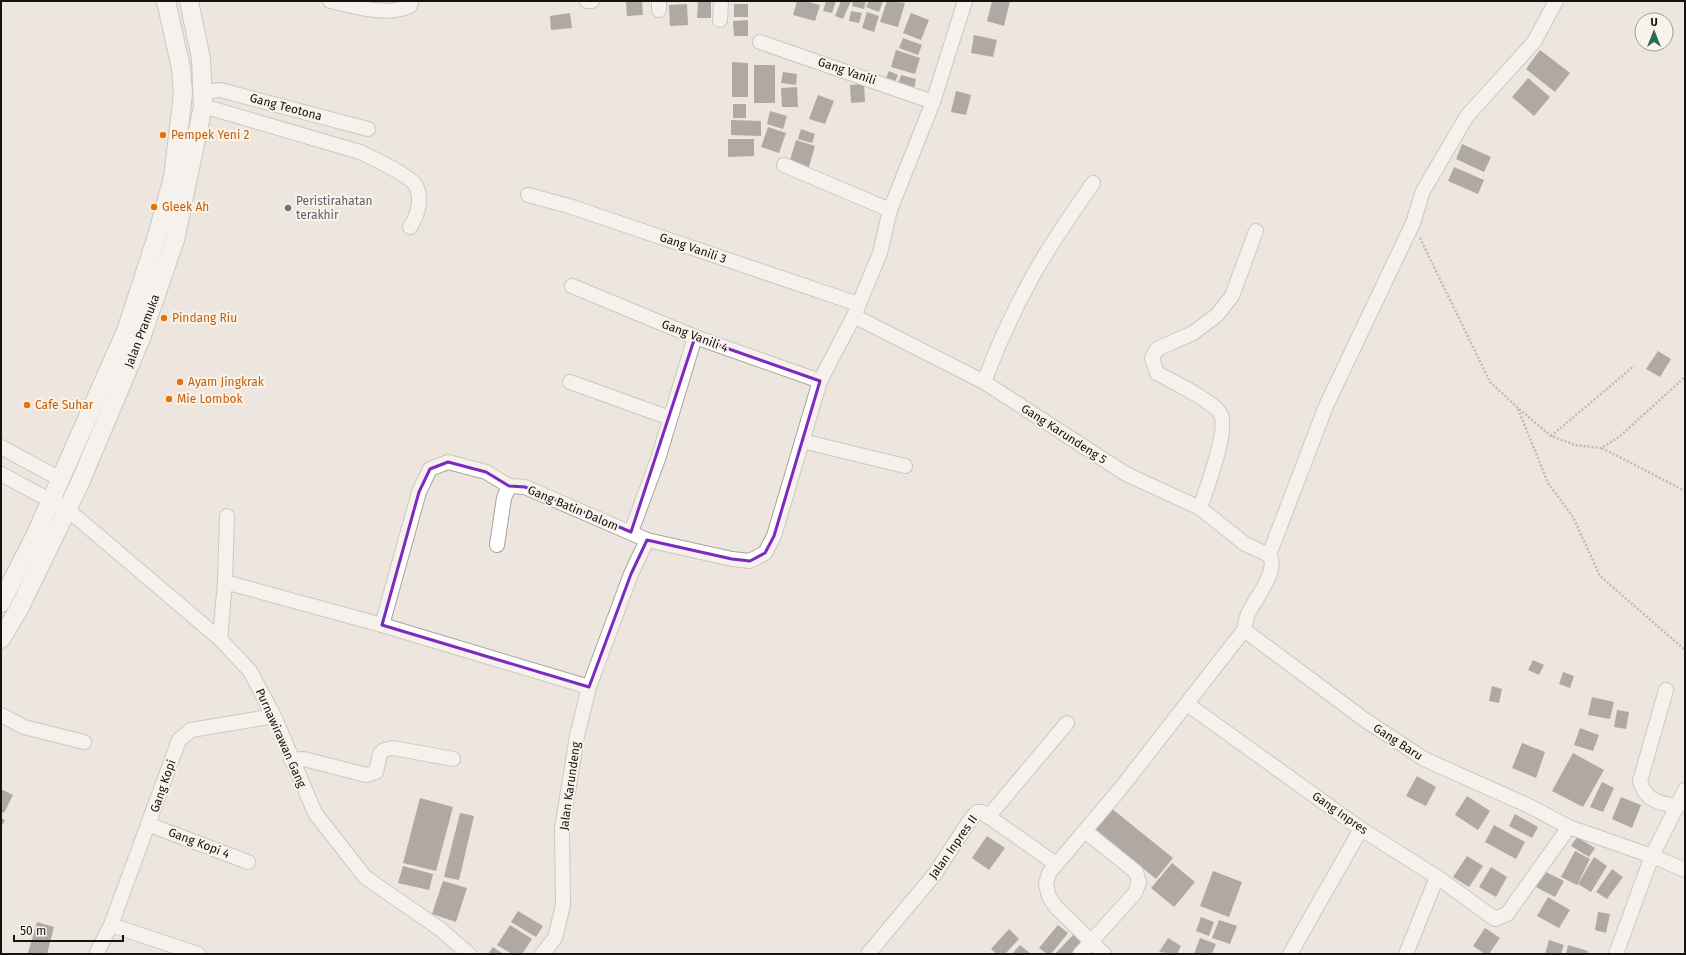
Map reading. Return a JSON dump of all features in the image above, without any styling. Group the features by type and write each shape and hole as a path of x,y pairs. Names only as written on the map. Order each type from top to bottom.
{"main road":[{"name":"Jalan Pramuka","path":"1,603 32,540 126,331 157,236 173,176 183,94 181,68 166,1"},
{"name":"Jalan Pramuka","path":"1,639 19,609 68,510 141,338 175,240 203,99 201,59 189,1"},
{"path":"157,236 175,240"}],"street":[{"path":"330,1 370,9 400,11 410,6 411,1"},
{"path":"587,1 592,1"},
{"path":"720,20 721,1"},
{"name":"Gang Batin Dalom","path":"509,486 525,487 647,540 732,559 750,560 765,553 774,536 820,381 856,310 880,253 890,210 933,102 965,1"},
{"path":"1104,954 1056,907 1049,897 1046,884 1049,873 1085,831 1187,704 1244,630 1247,616 1272,571 1272,560 1269,555 1326,406 1413,223 1423,190 1467,116 1534,42 1556,1"},
{"name":"Gang Vanili","path":"760,42 933,102"},
{"name":"Gang Teotona","path":"203,99 220,90 368,129"},
{"path":"203,99 360,152 405,176 417,187 419,199 418,211 410,227"},
{"path":"784,165 890,210"},
{"path":"984,382 1003,334 1030,280 1064,224 1093,183"},
{"name":"Gang Vanili 3","path":"528,195 569,206 856,310"},
{"path":"1200,508 1223,434 1222,418 1220,413 1207,402 1157,373 1152,358 1157,349 1192,333 1217,314 1232,296 1256,231"},
{"name":"Gang Vanili 4","path":"572,286 695,337 820,381"},
{"name":"Gang Karundeng 5","path":"856,310 984,382 1126,474 1200,508 1245,544 1269,555"},
{"path":"631,532 658,459 695,337"},
{"path":"570,382 670,418"},
{"path":"802,441 905,466"},
{"path":"1,447 60,479"},
{"path":"382,625 419,492 430,469 448,462 486,472 509,486 504,498 497,545"},
{"name":"Purnawirawan Gang","path":"1,474 68,510 220,639 250,670 274,716 291,760 315,813 365,878 440,929 469,954"},
{"path":"220,639 225,582 227,516"},
{"name":"Jalan Karundeng","path":"542,954 555,938 564,906 562,828 577,736 589,687 631,574 647,540"},
{"path":"225,582 382,625 589,687"},
{"name":"Gang Baru","path":"1244,630 1365,720 1424,759 1527,805 1569,827 1652,856 1685,870"},
{"path":"1666,690 1640,780 1643,791 1654,801 1678,807"},
{"name":"Gang Inpres","path":"1187,704 1361,829 1437,877 1495,919 1508,914 1569,827"},
{"path":"1,716 24,727 84,742"},
{"name":"Gang Kopi","path":"96,954 111,925 150,825 179,740 191,730 274,716"},
{"path":"988,817 1067,723"},
{"path":"291,760 304,759 366,775 376,772 380,754 384,750 393,748 453,759"},
{"path":"1616,954 1652,856 1678,807 1685,790"},
{"name":"Jalan Inpres II","path":"868,954 934,875 974,814 979,812 988,817 1056,864"},
{"name":"Gang Kopi 4","path":"150,825 248,862"},
{"path":"1290,954 1361,829"},
{"path":"1080,954 1135,893 1138,888 1139,877 1136,872 1085,831"},
{"path":"1406,954 1437,877"},
{"path":"111,925 198,954"}],"path":[{"path":"1413,223 1490,382 1551,436 1575,446 1601,448 1685,491"},
{"path":"1551,436 1634,366"},
{"path":"1601,448 1619,437 1685,377"},
{"path":"1518,408 1548,483 1573,517 1600,576 1685,650"}],"highlighted area":[{"path":"695,337 820,381 774,536 765,553 750,561 732,559 647,540 631,574 589,687 382,625 419,492 430,469 448,462 486,472 509,486 525,487 631,532"}],"building":[{"path":"642,1 643,15 627,16 626,2"},
{"path":"698,1 711,2 711,18 697,18"},
{"path":"797,1 805,1 820,5 815,21 793,15"},
{"path":"826,1 836,1 832,13 823,11"},
{"path":"841,1 851,1 843,19 835,16"},
{"path":"853,1 866,1 864,9 852,6"},
{"path":"869,1 883,1 879,12 866,7"},
{"path":"887,1 905,3 898,27 880,22"},
{"path":"992,1 1010,1 1004,26 987,21"},
{"path":"687,4 688,25 670,26 669,5"},
{"path":"734,4 748,4 748,17 734,17"},
{"path":"851,11 862,13 859,23 849,21"},
{"path":"867,12 879,16 874,32 862,28"},
{"path":"570,13 572,28 551,30 550,16"},
{"path":"911,13 929,20 921,40 903,33"},
{"path":"748,20 748,36 734,36 733,21"},
{"path":"974,35 997,40 993,57 971,53"},
{"path":"903,38 922,45 918,55 899,48"},
{"path":"896,50 920,58 915,74 891,67"},
{"path":"1540,50 1570,73 1555,92 1526,69"},
{"path":"732,62 748,63 748,97 732,97"},
{"path":"754,65 775,65 775,103 754,103"},
{"path":"889,71 898,75 895,82 886,78"},
{"path":"783,72 797,74 796,85 781,83"},
{"path":"901,75 916,79 914,89 898,84"},
{"path":"1528,78 1550,97 1534,116 1512,97"},
{"path":"864,84 865,102 851,103 850,85"},
{"path":"797,87 798,107 782,107 781,88"},
{"path":"956,91 971,95 966,115 951,112"},
{"path":"818,95 834,101 825,124 809,119"},
{"path":"733,104 746,104 746,118 733,118"},
{"path":"770,111 787,116 783,129 767,124"},
{"path":"731,120 761,121 761,136 731,135"},
{"path":"768,127 786,133 779,153 761,147"},
{"path":"801,129 815,134 812,143 798,139"},
{"path":"728,139 754,139 754,156 728,157"},
{"path":"796,140 815,146 809,167 790,160"},
{"path":"1462,144 1491,157 1484,172 1456,159"},
{"path":"1454,167 1484,180 1478,194 1448,181"},
{"path":"1658,351 1671,359 1660,377 1646,369"},
{"path":"1533,660 1544,665 1539,675 1528,670"},
{"path":"1563,672 1574,676 1570,688 1559,684"},
{"path":"1492,686 1502,689 1499,703 1489,701"},
{"path":"1592,697 1614,702 1610,719 1588,715"},
{"path":"1617,710 1629,712 1626,729 1614,727"},
{"path":"1580,728 1599,735 1593,751 1574,745"},
{"path":"1522,743 1545,752 1536,778 1512,768"},
{"path":"1573,753 1604,770 1583,807 1552,791"},
{"path":"1417,776 1436,787 1426,806 1406,796"},
{"path":"1602,782 1614,788 1603,812 1590,807"},
{"path":"1,789 13,795 4,813 1,811"},
{"path":"1467,796 1490,811 1478,830 1455,815"},
{"path":"1621,797 1641,805 1632,828 1612,819"},
{"path":"420,798 453,807 436,871 403,863"},
{"path":"1111,808 1173,858 1156,879 1094,828"},
{"path":"460,813 474,816 459,880 444,877"},
{"path":"1515,814 1538,827 1532,838 1509,826"},
{"path":"1,818 5,820 1,827"},
{"path":"1494,825 1525,842 1516,859 1485,842"},
{"path":"987,836 1005,848 989,870 972,858"},
{"path":"1577,837 1595,848 1589,857 1571,846"},
{"path":"1575,851 1590,859 1577,885 1561,877"},
{"path":"1467,856 1483,866 1469,887 1453,877"},
{"path":"1594,857 1607,866 1591,892 1578,884"},
{"path":"1172,863 1195,882 1174,907 1151,888"},
{"path":"403,866 433,874 429,890 398,883"},
{"path":"1491,867 1507,877 1496,897 1479,887"},
{"path":"1612,869 1623,877 1607,899 1596,892"},
{"path":"1213,871 1242,882 1229,917 1200,906"},
{"path":"1544,871 1564,881 1555,897 1536,887"},
{"path":"443,881 467,888 456,922 432,914"},
{"path":"1548,897 1570,910 1559,928 1537,916"},
{"path":"518,911 543,926 536,937 511,922"},
{"path":"1598,912 1610,914 1606,933 1595,930"},
{"path":"1201,917 1214,922 1209,936 1196,931"},
{"path":"1219,920 1237,926 1230,944 1212,938"},
{"path":"37,922 54,927 47,954 28,953"},
{"path":"510,925 532,939 522,954 512,954 497,945"},
{"path":"1058,925 1068,933 1051,954 1047,954 1039,948"},
{"path":"1485,928 1500,938 1489,954 1485,954 1473,946"},
{"path":"1009,929 1019,939 1005,954 997,954 991,949"},
{"path":"1074,934 1082,942 1071,954 1055,954"},
{"path":"1168,938 1181,946 1177,954 1159,952"},
{"path":"1200,938 1216,944 1212,954 1194,954"},
{"path":"1549,940 1564,945 1561,954 1545,954"},
{"path":"1020,945 1031,954 1012,954"},
{"path":"1568,945 1588,951 1587,954 1566,954"},
{"path":"493,947 503,954 488,954"}],"place":[{"name":"Pempek Yeni 2","path":"163,135"},
{"name":"Gleek Ah","path":"154,207"},
{"name":"Peristirahatan terakhir","path":"288,208"},
{"name":"Pindang Riu","path":"164,318"},
{"name":"Ayam Jingkrak","path":"180,382"},
{"name":"Mie Lombok","path":"169,399"},
{"name":"Cafe Suhar","path":"27,405"}]}
